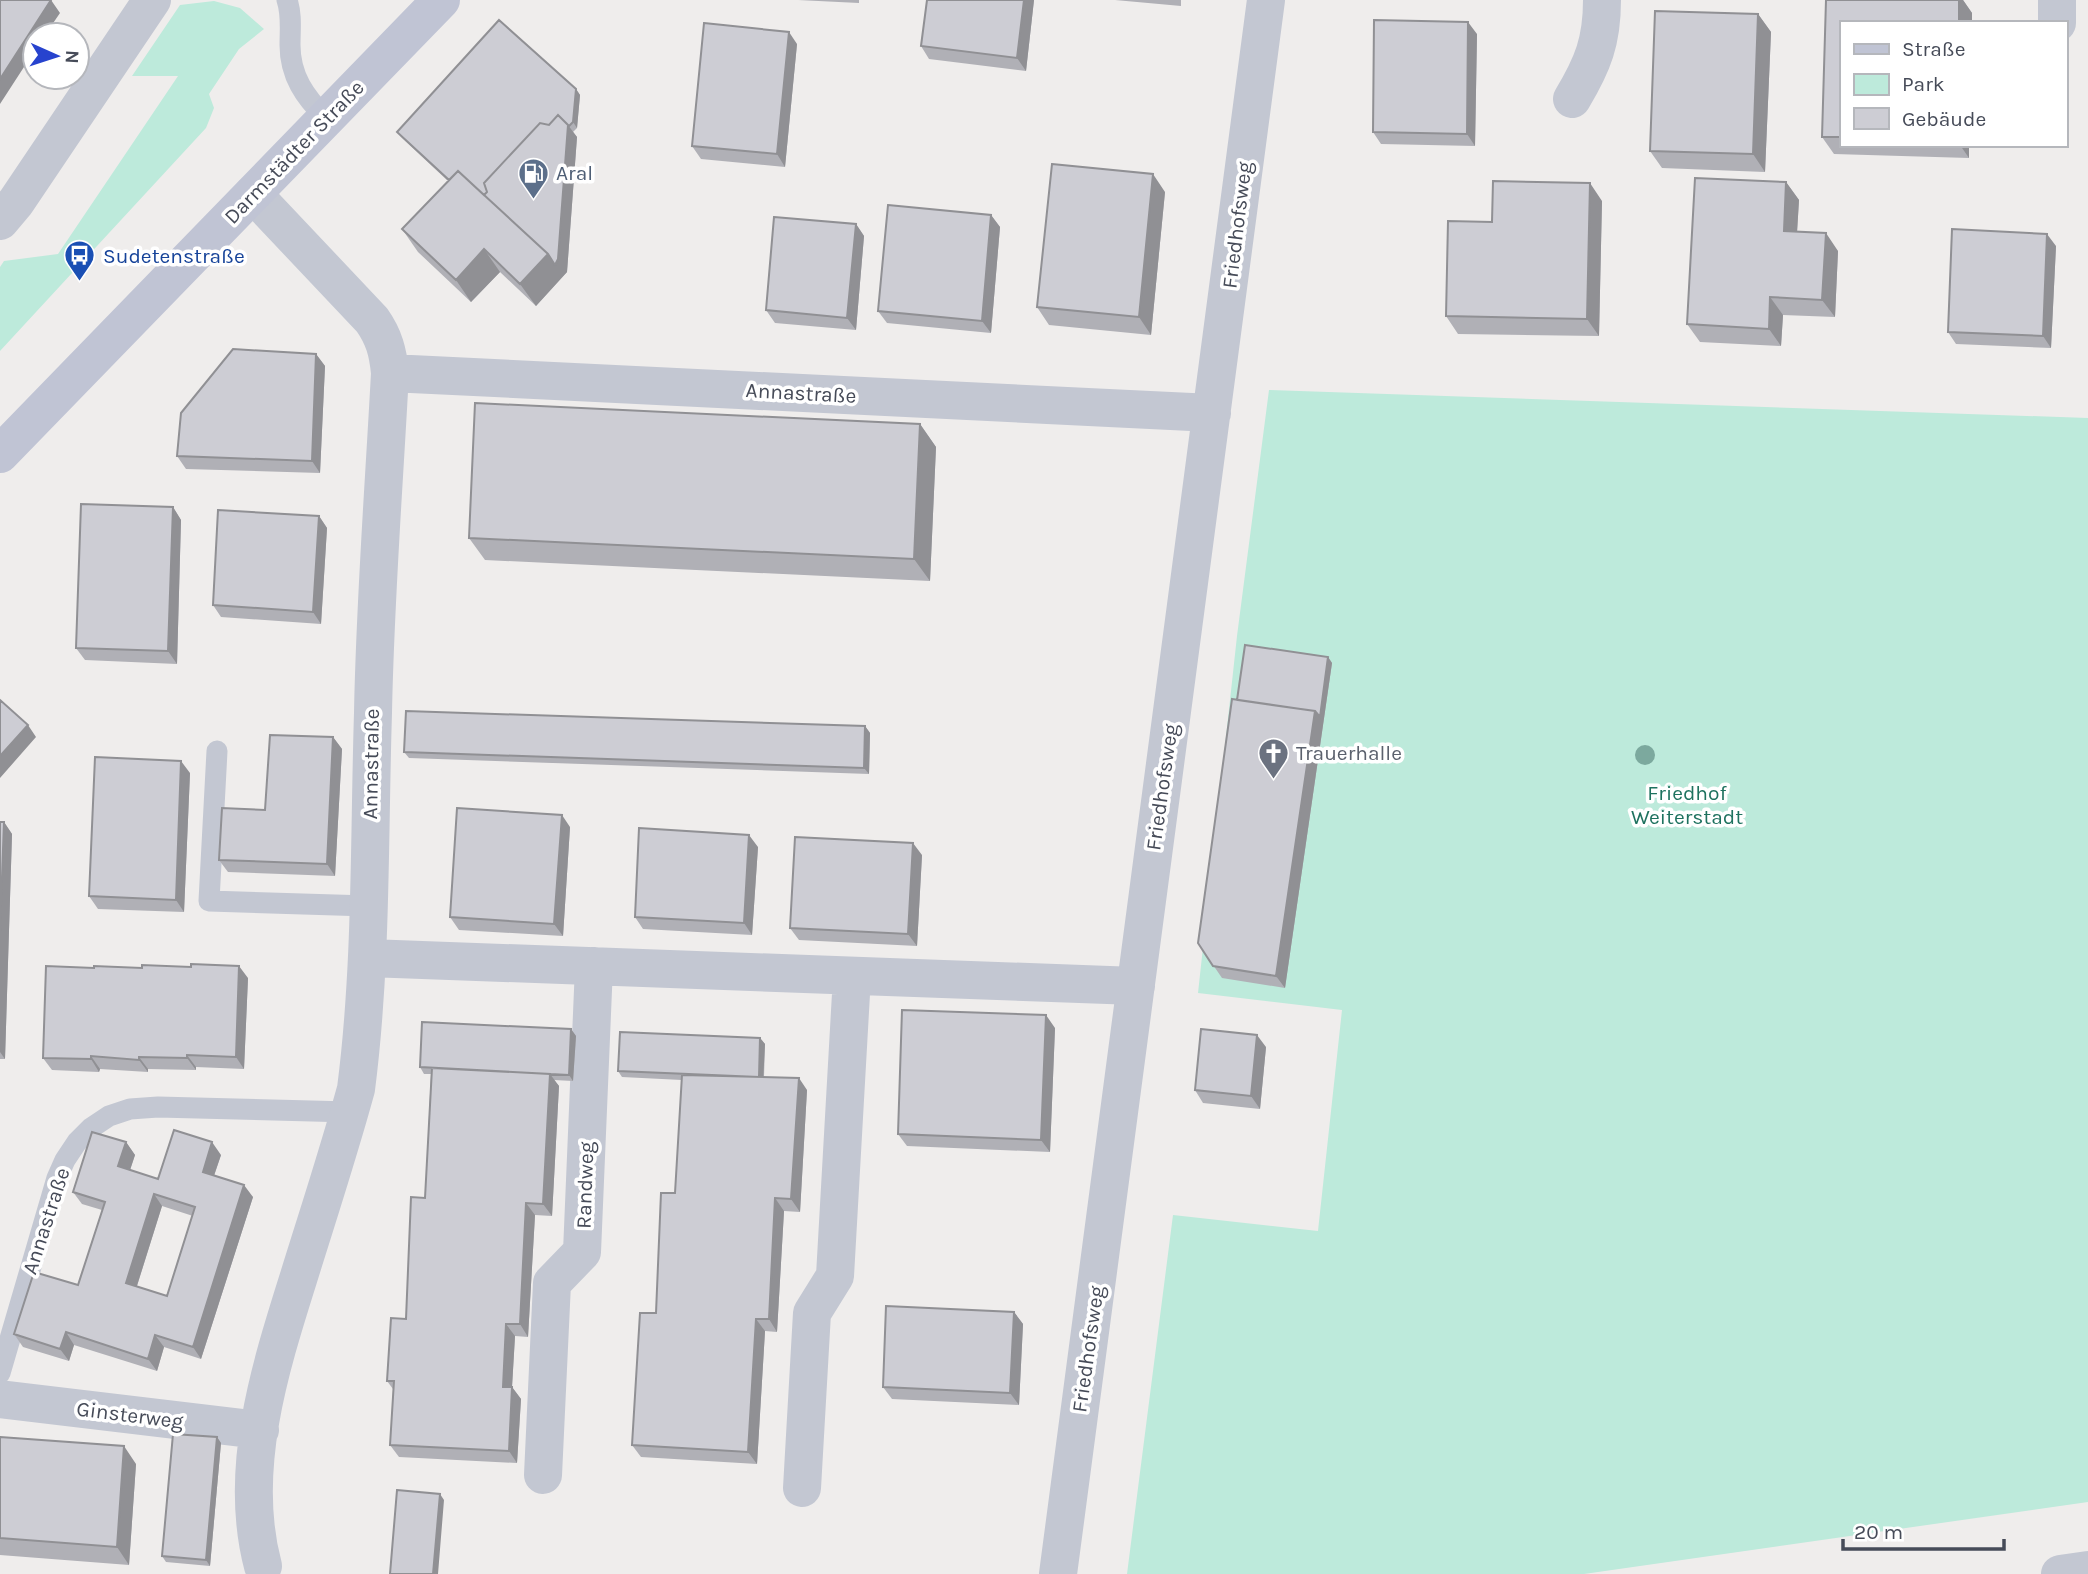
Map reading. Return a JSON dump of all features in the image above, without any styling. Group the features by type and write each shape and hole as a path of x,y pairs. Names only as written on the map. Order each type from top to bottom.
{"street":[{"path":"0,221 16,202 152,0"},
{"name":"Darmstädter Straße","path":"0,454 441,0"},
{"name":"Friedhofsweg","path":"1058,1574 1266,0"},
{"path":"1572,99 1590,69 1598,44 1602,0"},
{"path":"2057,0 2057,21"},
{"name":"Annastraße","path":"253,194 372,320 382,335 390,373 373,677 368,958 359,1065 350,1112 266,1387 260,1430 254,1521 263,1566"},
{"name":"Annastraße","path":"390,373 1212,413"},
{"path":"368,958 1136,986"},
{"name":"Randweg","path":"543,1475 552,1283 582,1252 594,967"},
{"path":"802,1488 812,1313 835,1276 852,976"},
{"name":"Ginsterweg","path":"0,1399 260,1430"},
{"path":"2060,1574 2088,1570"}],"lane":[{"path":"287,0 291,22 290,47 299,87 307,100 326,118"},
{"path":"217,751 209,901 368,906"},
{"name":"Annastraße","path":"0,1373 57,1178 77,1142 91,1128 109,1116 130,1109 158,1107 350,1112"}],"green space":[{"path":"214,1 240,8 264,29 239,49 209,94 214,108 206,128 0,351 0,267 4,261 58,254 178,76 132,76 180,5"},
{"name":"Friedhof Weiterstadt","path":"1269,390 2088,418 2088,1502 1584,1574 1127,1574 1173,1215 1318,1231 1342,1010 1198,993 1237,636"}],"building":[{"path":"0,0 51,0 37,21 21,21 21,46 0,79"},
{"path":"927,0 1024,0 1017,58 921,46"},
{"path":"1826,0 1959,0 1959,21 1840,21 1840,137 1822,137"},
{"path":"1655,11 1758,14 1753,154 1650,151"},
{"path":"499,20 576,89 573,122 568,127 558,115 549,125 540,123 484,183 487,192 484,195 458,171 449,180 397,132"},
{"path":"1374,20 1468,22 1467,134 1373,132"},
{"path":"704,23 789,32 777,154 692,146"},
{"name":"Aral","path":"558,115 568,125 558,259 555,265 548,254 484,195 487,192 484,183 540,123 549,125"},
{"path":"1052,164 1153,174 1139,317 1037,307"},
{"path":"458,171 548,254 520,284 484,249 456,280 402,229"},
{"path":"1695,178 1786,182 1784,231 1826,233 1822,300 1770,297 1769,329 1687,324"},
{"path":"1493,181 1590,183 1587,319 1446,316 1448,221 1492,222"},
{"path":"888,205 991,215 982,321 878,311"},
{"path":"774,217 856,224 847,318 766,310"},
{"path":"1952,229 2047,234 2043,336 1948,332"},
{"path":"233,349 316,354 312,461 177,456 181,413"},
{"path":"475,403 920,424 914,559 469,538"},
{"path":"81,504 173,507 168,651 76,648"},
{"path":"218,510 319,516 313,612 213,605"},
{"path":"1245,645 1328,657 1320,717 1315,711 1237,700"},
{"path":"1232,699 1315,711 1276,976 1213,966 1198,943"},
{"path":"0,700 28,725 0,756"},
{"path":"406,711 865,726 864,768 404,752"},
{"path":"270,735 333,737 327,864 219,860 222,808 265,810"},
{"path":"95,757 181,761 176,900 89,896"},
{"path":"457,808 562,815 554,924 450,917"},
{"path":"0,822 4,822 0,932"},
{"path":"639,828 749,835 744,923 635,917"},
{"path":"795,837 913,843 908,934 790,928"},
{"path":"191,964 239,966 236,1057 187,1055 187,1058 139,1057 139,1060 91,1056 91,1059 43,1058 46,966 142,968 142,965 191,967"},
{"path":"902,1010 1046,1015 1041,1140 898,1134"},
{"path":"422,1022 571,1029 569,1075 420,1067"},
{"path":"1201,1029 1257,1035 1251,1096 1195,1090"},
{"path":"620,1032 760,1038 759,1077 618,1071"},
{"path":"432,1068 550,1074 543,1204 526,1203 520,1324 506,1324 503,1387 512,1387 509,1451 390,1445 394,1381 387,1381 391,1318 406,1319 411,1197 425,1198"},
{"path":"682,1075 799,1078 791,1199 775,1198 769,1319 756,1319 748,1452 632,1445 640,1313 656,1313 661,1193 675,1193"},
{"path":"174,1130 212,1142 203,1172 244,1185 193,1347 155,1335 148,1359 66,1332 60,1349 14,1334 34,1272 78,1285 105,1202 73,1192 92,1132 126,1142 118,1166 158,1179","holes":["154,1194 195,1207 167,1296 126,1283"]},
{"path":"886,1306 1014,1312 1010,1393 883,1387"},
{"path":"173,1434 217,1437 206,1560 162,1556"},
{"path":"0,1437 124,1446 117,1547 0,1538"},
{"path":"397,1490 440,1494 433,1574 390,1574"}],"place":[{"name":"Aral","path":"533,200"},
{"name":"Sudetenstraße","path":"80,283"},
{"name":"Trauerhalle","path":"1273,780"}]}
